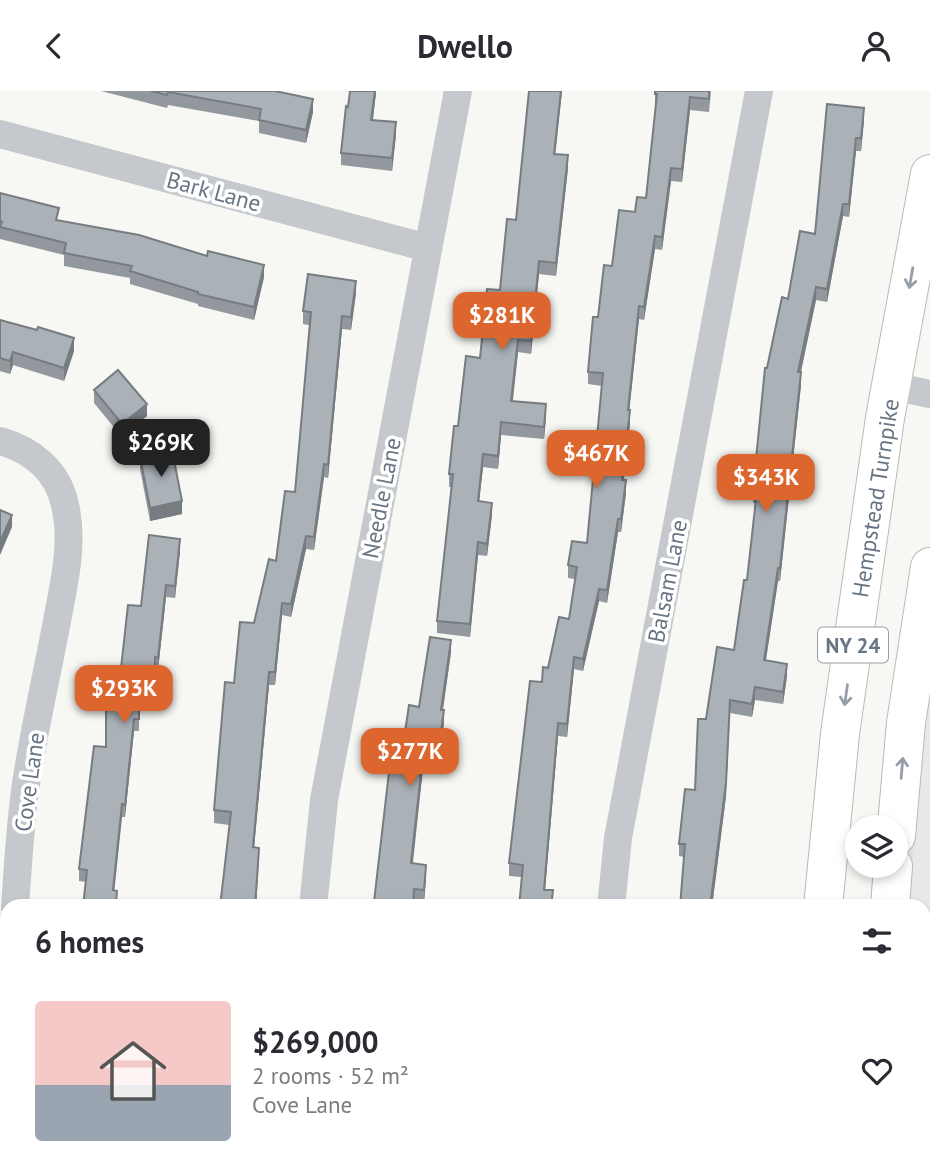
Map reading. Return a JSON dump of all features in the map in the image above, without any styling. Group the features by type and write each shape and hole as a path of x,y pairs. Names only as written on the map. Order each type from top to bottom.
{"main road":[{"name":"Hempstead Turnpike","path":"824,899 840,734 892,386 930,174"},
{"name":"NY 24","path":"898,815 906,723 930,567"},
{"path":"891,899 892,878"}],"street":[{"name":"Needle Lane","path":"314,899 324,800 458,91"},
{"name":"Balsam Lane","path":"612,899 621,824 759,91"},
{"name":"Bark Lane","path":"0,134 428,249"},
{"path":"892,386 930,394"},
{"name":"Cove Lane","path":"0,441 16,446 38,459 51,472 65,502 70,535 65,579 26,784 16,899"}],"shaded area":[{"path":"930,569 930,899 897,899 899,878 908,878 908,815 905,815"}],"building":[{"path":"151,91 275,91 313,99 306,130 259,120 261,109"},
{"path":"350,91 375,91 371,120 396,122 392,158 341,153"},
{"path":"529,91 561,91 554,154 568,155 556,263 539,261 531,341 518,340 511,401 546,404 544,427 501,422 498,456 483,454 478,501 492,503 487,544 478,542 470,624 437,621 453,474 449,474 454,426 458,426 466,356 480,358 487,289 500,290 507,219 516,220"},
{"path":"655,91 709,91 709,99 690,97 682,169 671,168 662,237 655,236 644,307 639,306 622,480 626,480 621,519 618,519 607,590 599,589 583,659 574,657 567,724 558,723 544,890 553,890 552,899 520,899 523,865 509,863 530,681 542,682 543,667 548,668 559,617 569,619 577,567 568,565 572,541 587,543 603,373 588,372 593,317 598,317 604,265 612,266 619,210 635,212 637,197 646,198"},
{"path":"827,104 864,108 861,138 856,138 849,204 843,204 827,289 816,287 798,372 801,372 780,568 764,660 787,664 783,692 755,687 752,704 730,700 726,783 711,899 681,899 685,844 679,844 685,789 695,790 698,719 706,719 717,647 734,650 744,580 747,580 757,490 753,490 765,368 782,297 788,299 800,231 815,234"},
{"path":"0,193 59,208 56,220 139,235 207,256 208,251 264,265 254,307 198,294 130,271 132,266 64,253 66,243 0,227"},
{"path":"308,274 356,281 351,317 342,316 328,465 324,464 314,537 306,536 291,604 282,603 275,672 269,672 253,847 259,848 256,899 221,899 231,812 214,810 225,682 234,683 240,622 254,623 269,559 276,561 285,491 295,492 311,312 303,311"},
{"path":"0,320 37,330 38,327 74,338 64,368 13,352 10,361 0,358"},
{"path":"118,370 147,404 122,424 94,390"},
{"path":"172,450 182,501 150,508 140,457"},
{"path":"0,510 12,515 0,542"},
{"path":"149,535 180,539 175,586 166,585 158,658 155,657 155,696 139,696 139,719 134,719 113,890 117,891 116,899 84,899 87,870 79,869 94,746 106,747 106,677 120,677 128,605 141,606"},
{"path":"430,637 451,640 441,710 444,710 440,739 425,737 411,863 426,865 424,890 414,889 413,899 374,899 389,772 399,773 409,705 419,707"}]}
